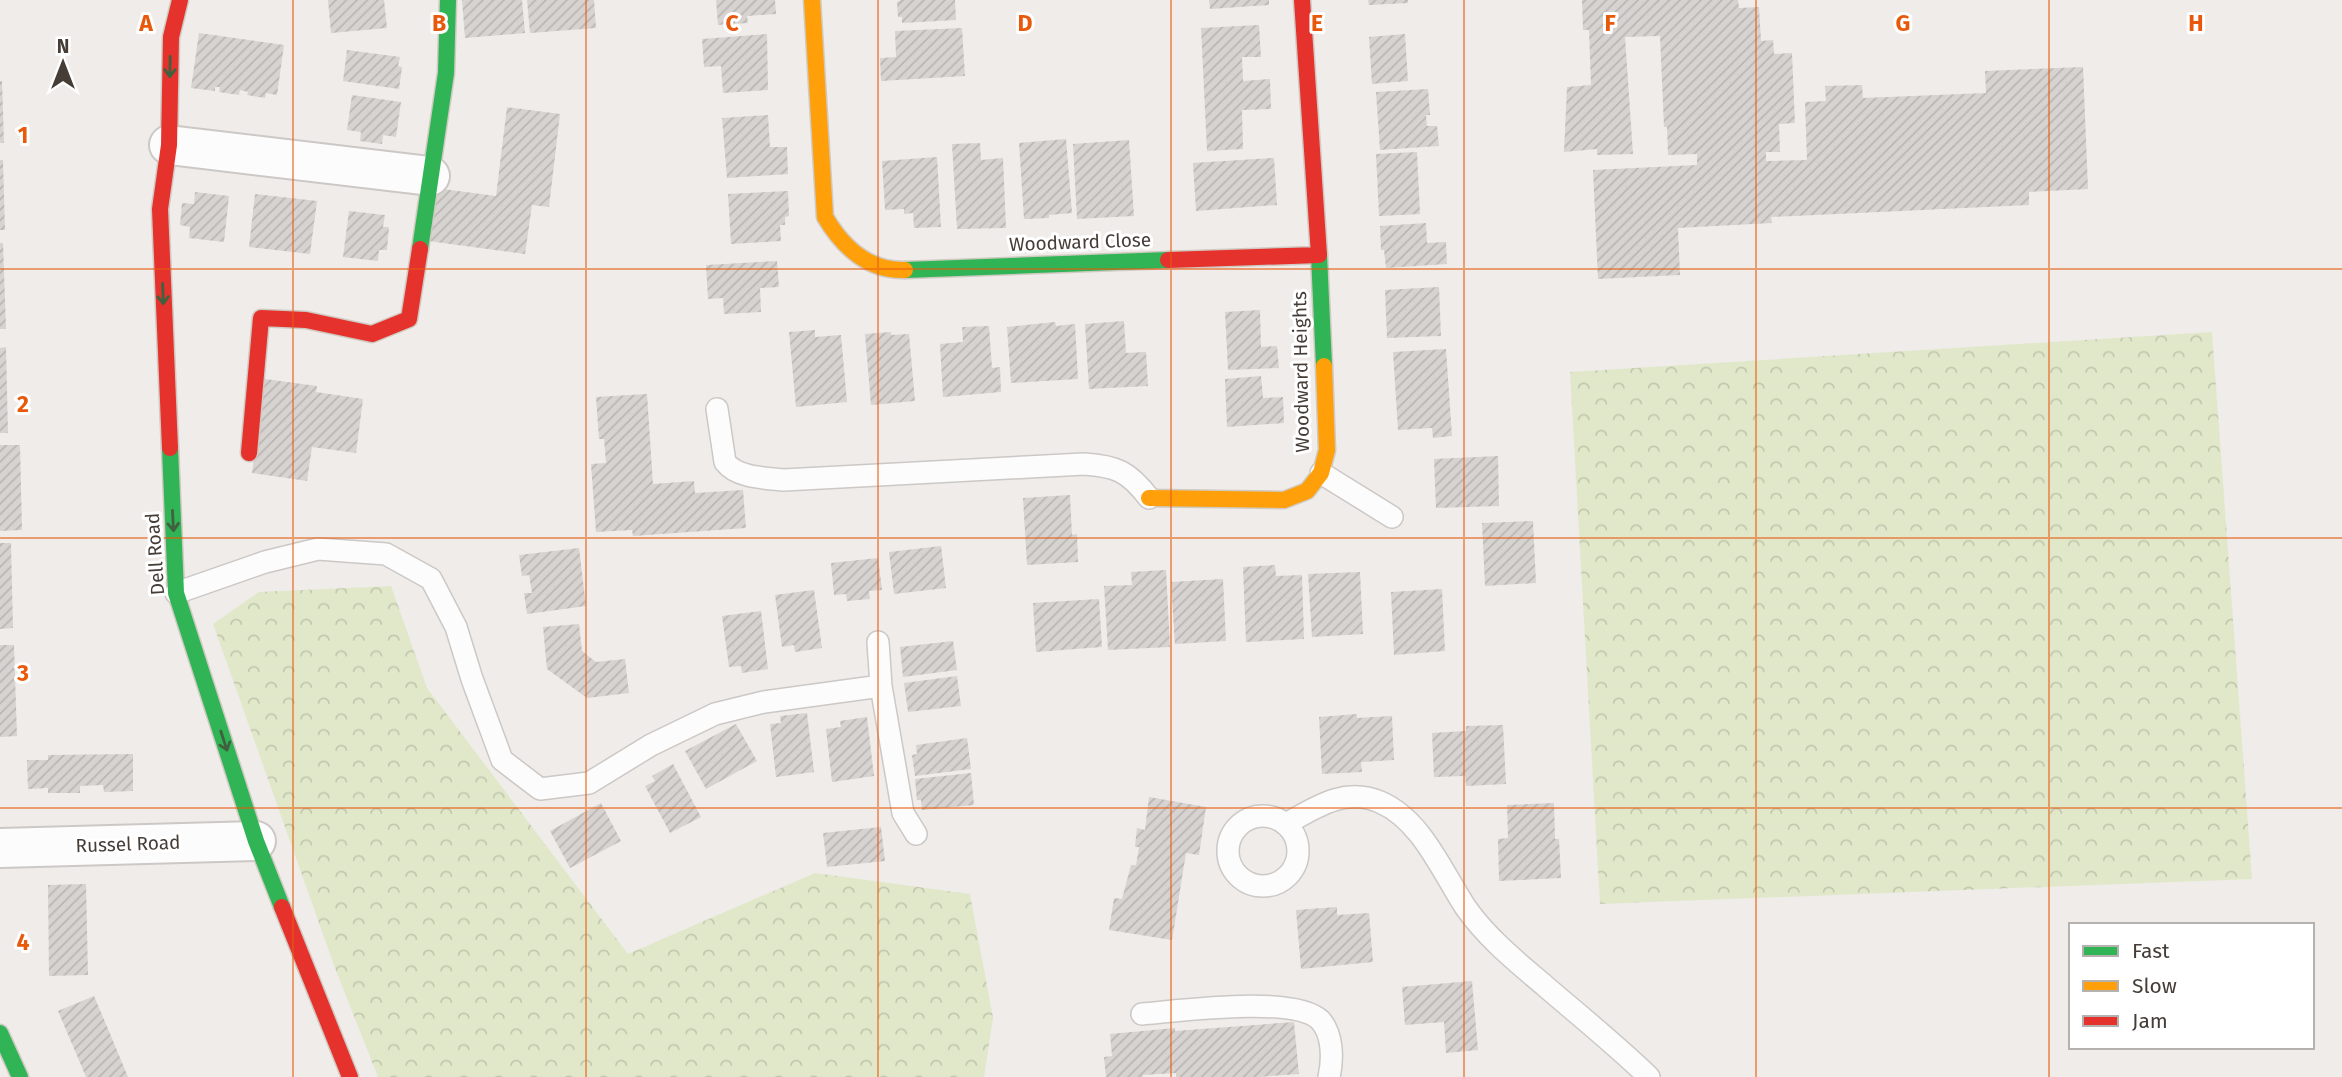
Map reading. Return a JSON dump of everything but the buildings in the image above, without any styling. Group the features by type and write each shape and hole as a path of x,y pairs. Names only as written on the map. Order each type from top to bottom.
{"street":[{"name":"Dell Road","path":"180,0 170,37 169,145 160,209 176,593 256,841 350,1077"},
{"path":"249,453 261,318 306,320 372,334 409,319 446,73 449,0"},
{"name":"Woodward Close","path":"812,0 825,217 838,240 850,252 871,263 895,270 1319,255"},
{"path":"1302,0 1319,255"},
{"path":"169,145 430,176"},
{"name":"Woodward Heights","path":"1149,498 1284,500 1307,491 1321,473 1327,450 1319,255"},
{"name":"Russel Road","path":"0,848 256,841"},
{"path":"0,1033 20,1077"}],"lane":[{"path":"717,409 725,462 730,468 749,476 783,480 1084,464 1119,471 1135,480 1149,498"},
{"path":"1321,473 1392,517"},
{"path":"176,593 265,562 318,549 386,554 430,579 456,627 472,680 502,760 540,789 589,783 651,744 715,714 764,702 881,686"},
{"path":"878,642 881,686 903,813 916,834"},
{"path":"1286,824 1335,799 1349,796 1362,797 1389,807 1416,831 1467,909 1494,943 1649,1077"},
{"path":"1142,1014 1281,1006 1308,1012 1319,1019 1328,1030 1331,1052 1329,1077"}],"green space":[{"path":"2212,332 2252,879 1600,904 1570,372"},
{"path":"391,586 427,688 628,954 815,873 970,894 993,1018 984,1077 378,1077 335,968 213,624 259,592"}],"traffic: fast":[{"path":"420,249 446,73 448,0"},
{"path":"1319,255 1324,366"},
{"path":"905,270 1168,260"},
{"path":"170,448 176,593 256,841 282,907"},
{"path":"0,1033 20,1077"}],"traffic: slow":[{"path":"812,0 825,217 839,238 858,255 879,266 905,270"},
{"path":"1149,498 1284,500 1307,491 1321,473 1327,450 1324,366"}],"traffic: jam":[{"path":"170,448 160,209 169,145 171,37 180,0"},
{"path":"1168,260 1319,255 1302,0"},
{"path":"249,453 261,318 306,320 372,334 409,319 420,249"},
{"path":"282,907 350,1077"}]}
